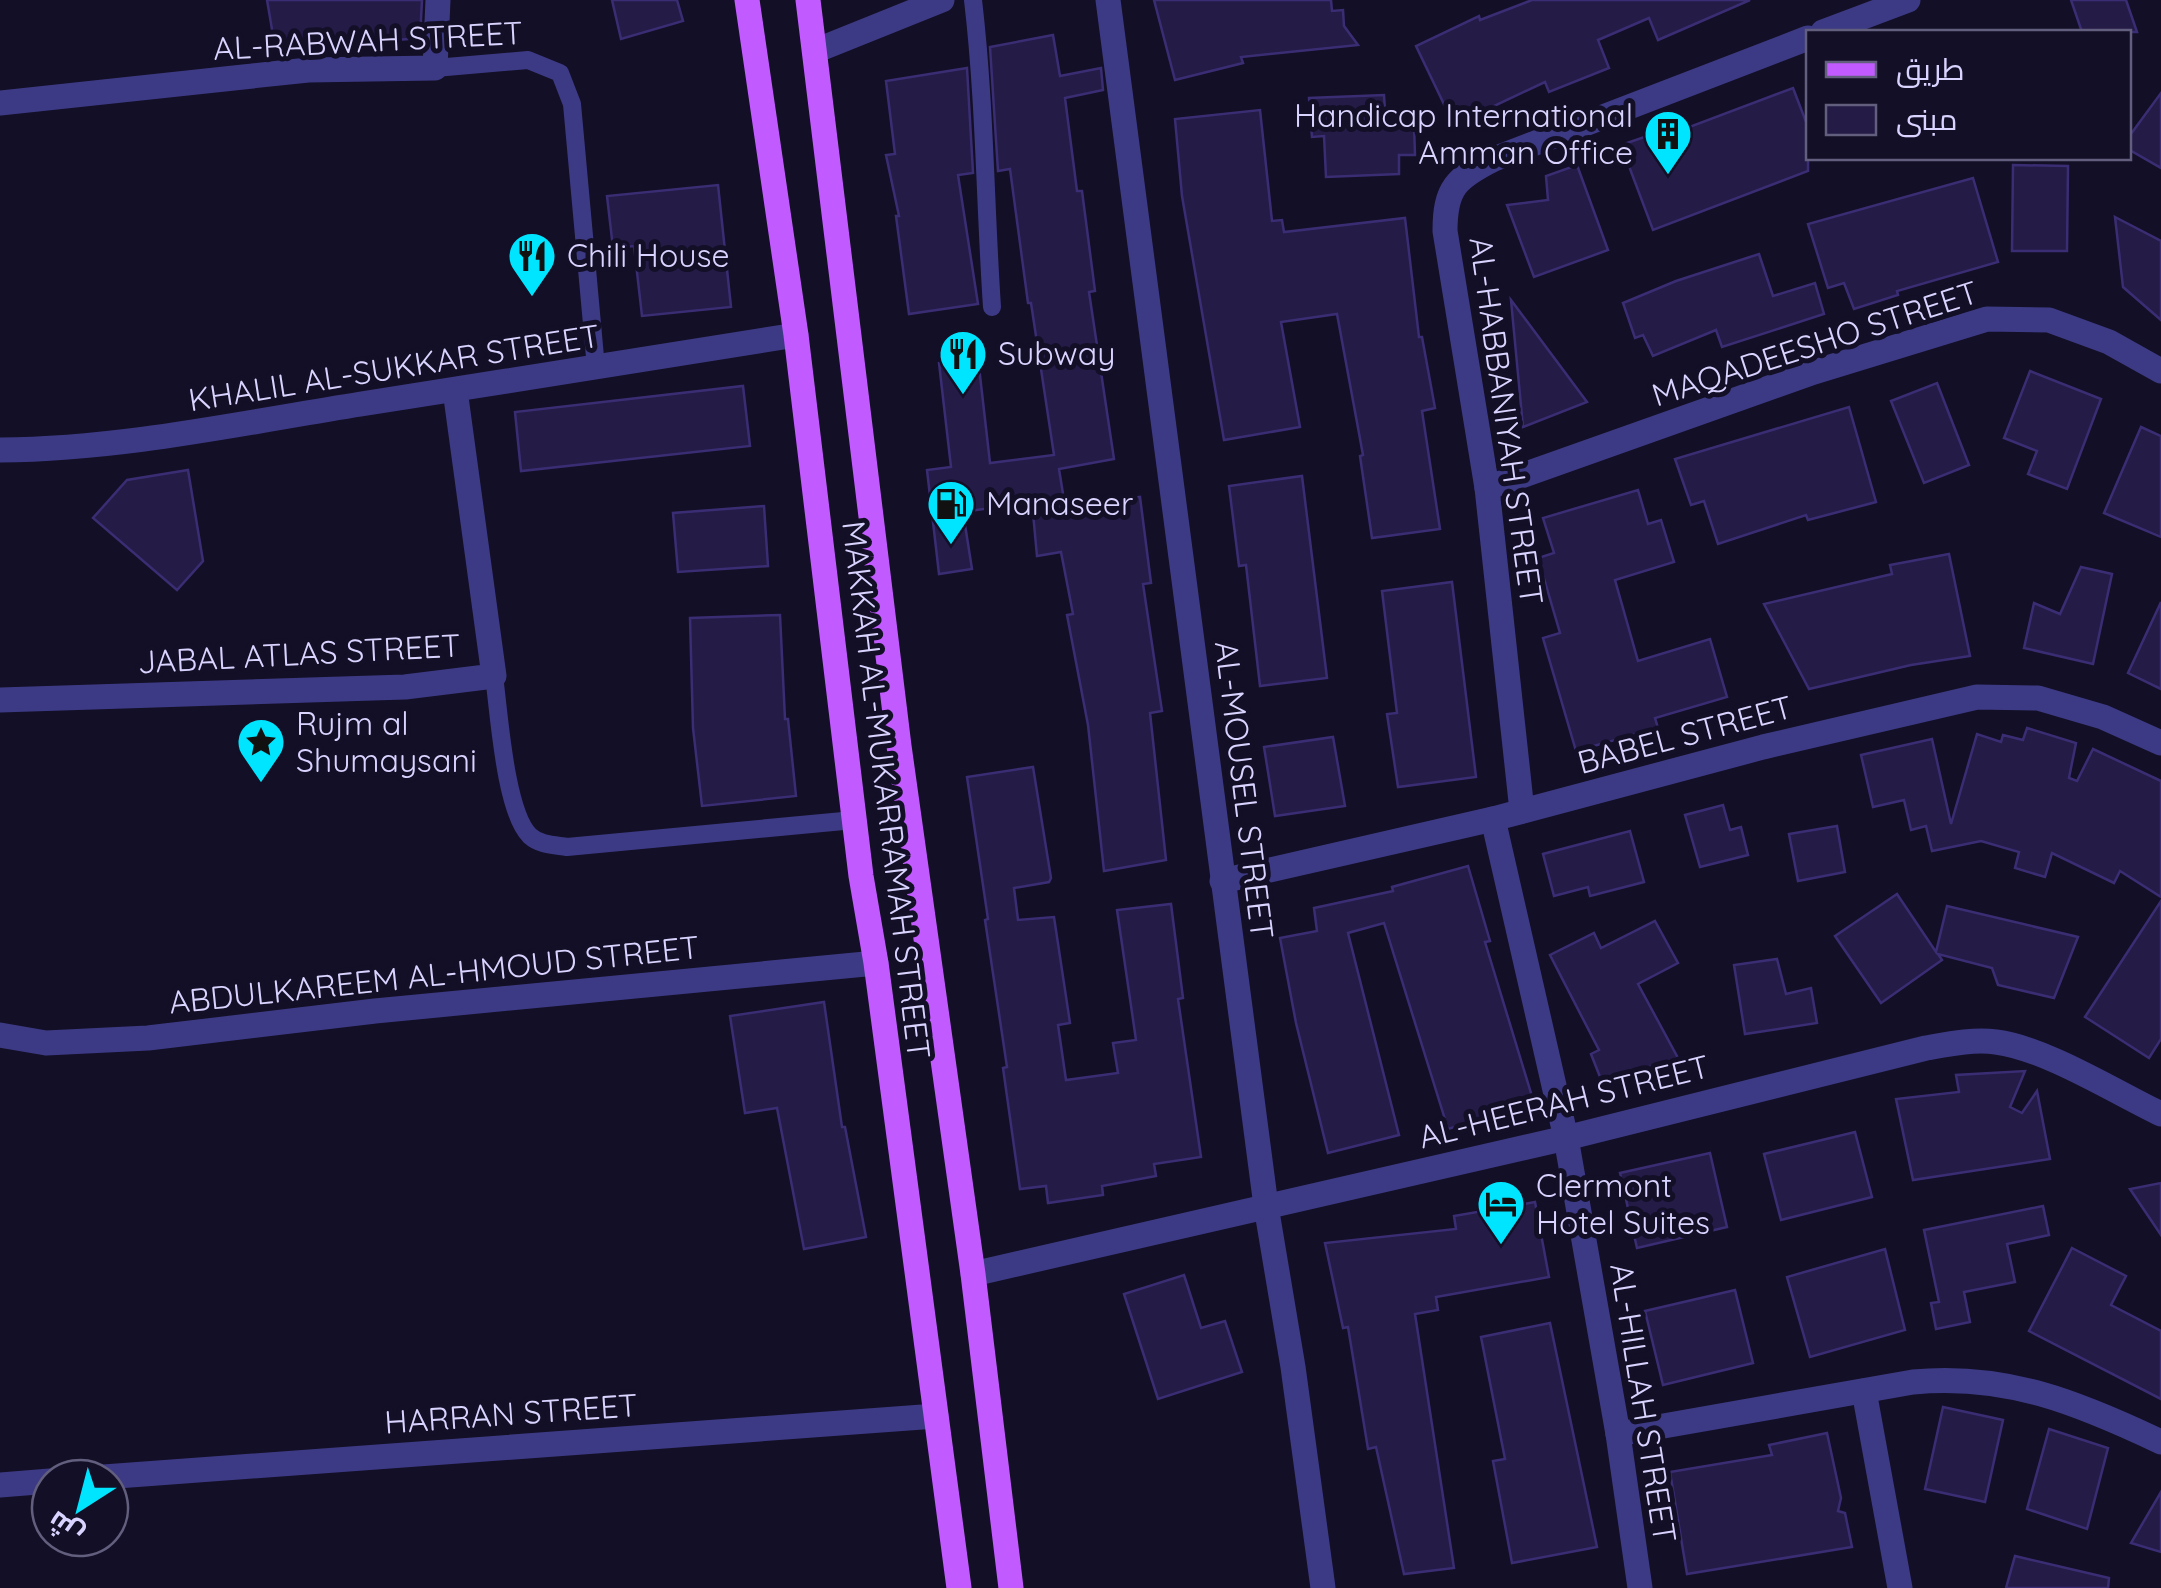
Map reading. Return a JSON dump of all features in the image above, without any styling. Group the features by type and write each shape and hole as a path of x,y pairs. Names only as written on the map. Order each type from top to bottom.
{"main road":[{"name":"MAKKAH AL-MUKARRAMAH STREET","path":"748,0 796,336 854,820 960,1588"},
{"name":"MAKKAH AL-MUKARRAMAH STREET","path":"808,0 898,746 973,1274 1010,1588"}],"street":[{"path":"436,68 438,0"},
{"path":"815,51 942,0"},
{"name":"AL-MOUSEL STREET","path":"1108,0 1266,1206 1323,1588"},
{"path":"1828,30 1908,0"},
{"name":"AL-HABBANIYAH STREET","path":"1522,811 1487,488 1445,231 1445,203 1454,184 1494,159 1806,39"},
{"name":"AL-RABWAH STREET","path":"0,103 308,70 436,68"},
{"name":"MAQADEESHO STREET","path":"1487,488 1814,372 1987,319 2049,320 2110,342 2161,370"},
{"name":"KHALIL AL-SUKKAR STREET","path":"0,450 128,442 796,336"},
{"name":"JABAL ATLAS STREET","path":"0,700 405,687 494,676 454,390"},
{"name":"BABEL STREET","path":"1222,880 1493,819 1745,751 1977,697 2038,698 2103,717 2161,743"},
{"name":"AL-HILLAH STREET","path":"1493,819 1566,1138 1618,1434 1640,1588"},
{"name":"ABDULKAREEM AL-HMOUD STREET","path":"0,1034 46,1043 148,1038 876,962"},
{"name":"AL-HEERAH STREET","path":"973,1274 1566,1138 1926,1048 1970,1041 1998,1042 2036,1053 2161,1114"},
{"path":"1618,1434 1956,1378 1991,1382 2068,1401 2161,1442"},
{"path":"1864,1391 1900,1588"},
{"name":"HARRAN STREET","path":"130,1475 936,1416"},
{"path":"0,1485 30,1483"}],"lane":[{"path":"973,0 983,85 984,192 992,307"},
{"name":"AL-RABWAH STREET","path":"436,68 528,60 560,73 572,104 596,368"},
{"path":"494,676 509,786 518,820 541,843 567,847 854,820"}],"building":[{"path":"267,0 422,0 420,38 385,41 383,35 275,47"},
{"path":"612,0 677,0 683,21 621,39"},
{"path":"1154,0 1331,0 1332,11 1343,10 1344,26 1358,45 1241,57 1243,63 1175,80"},
{"path":"1532,0 1750,0 1658,40 1649,18 1598,40 1609,68 1549,92 1545,82 1454,125 1416,46 1479,16 1480,20"},
{"path":"2071,0 2126,0 2137,32 2131,30 2081,30"},
{"path":"1053,35 1060,76 1101,68 1103,90 1065,98 1077,191 1082,191 1095,291 1089,292 1114,459 1059,469 1065,506 1140,497 1151,583 1143,584 1162,711 1150,713 1166,860 1104,871 1088,725 1067,615 1073,614 1061,552 1037,556 1032,502 963,512 972,569 939,574 927,470 951,467 939,363 978,358 990,463 1054,455 1010,169 998,171 990,47"},
{"path":"967,68 973,173 958,175 978,304 909,314 899,216 886,155 895,154 886,81"},
{"path":"1793,88 1806,122 1808,171 1653,230 1621,145 1685,123 1687,128"},
{"path":"2161,93 2161,168 2131,151 2131,134"},
{"path":"1384,95 1386,126 1414,125 1415,155 1399,155 1399,174 1326,177 1324,136 1312,137 1309,98"},
{"path":"1260,110 1272,221 1282,220 1284,232 1405,218 1419,337 1435,408 1422,411 1440,529 1372,538 1360,456 1363,455 1337,314 1281,322 1300,427 1224,440 1182,196 1175,119"},
{"path":"1577,165 1608,250 1534,277 1507,205 1548,200 1546,176"},
{"path":"2013,165 2068,166 2067,251 2012,251"},
{"path":"1973,178 1998,262 1897,291 1898,295 1854,309 1844,283 1828,288 1808,224"},
{"path":"718,185 731,307 642,316 634,246 613,248 607,196"},
{"path":"2115,217 2161,241 2161,320 2123,287"},
{"path":"1759,254 1773,296 1815,283 1824,314 1722,347 1716,330 1653,356 1643,335 1635,338 1623,303"},
{"path":"1511,300 1587,402 1523,427"},
{"path":"2030,371 2101,399 2067,489 2028,474 2037,451 2004,438"},
{"path":"1937,383 1969,465 1924,483 1891,401"},
{"path":"743,386 750,446 521,471 515,412"},
{"path":"1849,407 1876,502 1808,520 1806,515 1718,544 1704,501 1691,505 1675,459"},
{"path":"2141,427 2161,436 2161,537 2104,513"},
{"path":"188,470 203,561 177,590 93,518 127,480"},
{"path":"1302,476 1327,678 1260,686 1246,565 1239,566 1229,486"},
{"path":"1638,490 1648,524 1661,520 1674,562 1615,580 1638,661 1710,639 1727,697 1655,718 1658,728 1576,751 1543,638 1560,633 1538,558 1554,553 1543,518"},
{"path":"764,506 768,566 678,572 673,513"},
{"path":"1949,554 1970,656 1911,665 1809,689 1764,604 1892,574 1890,565"},
{"path":"2081,567 2112,574 2093,664 2024,648 2034,603 2060,614"},
{"path":"1452,582 1476,777 1398,787 1387,714 1397,713 1382,591"},
{"path":"2161,602 2161,689 2128,673"},
{"path":"780,615 785,719 796,796 702,806 693,728 690,618"},
{"path":"2027,728 2076,743 2069,778 2077,781 2093,749 2161,781 2161,897 2120,871 2114,883 2052,853 2045,877 2015,868 2019,852 1981,841 1932,851 1926,826 1911,830 1904,800 1873,807 1861,755 1932,739 1951,824 1977,734 2001,742 2003,735 2023,740"},
{"path":"1333,737 1345,806 1275,816 1264,747"},
{"path":"1033,767 1051,878 1049,882 1014,888 1018,920 1054,917 1070,1023 1058,1025 1066,1080 1118,1073 1113,1043 1136,1040 1117,910 1171,904 1183,998 1178,999 1201,1157 1154,1164 1156,1176 1102,1186 1103,1195 1048,1203 1046,1186 1020,1189 967,777"},
{"path":"1723,805 1730,830 1741,827 1748,855 1700,867 1685,815"},
{"path":"1837,826 1845,872 1798,881 1789,834"},
{"path":"1630,831 1644,882 1590,896 1588,887 1554,896 1543,854"},
{"path":"1468,866 1490,941 1485,942 1534,1103 1448,1129 1384,923 1348,933 1399,1135 1328,1153 1280,938 1317,931 1314,908 1393,891 1392,887"},
{"path":"1897,894 1936,952 1947,906 2078,937 2054,998 1998,985 1992,968 1938,954 1942,960 1881,1003 1835,936"},
{"path":"2161,901 2161,1039 2149,1058 2085,1017"},
{"path":"1655,921 1678,963 1638,984 1678,1058 1602,1082 1591,1054 1599,1050 1550,955 1594,933 1601,948"},
{"path":"1777,959 1786,994 1811,988 1817,1023 1745,1034 1734,965"},
{"path":"824,1002 842,1127 866,1237 804,1249 777,1108 745,1113 730,1016"},
{"path":"2025,1071 2010,1107 2022,1113 2037,1091 2050,1159 1913,1180 1896,1099 1959,1092 1956,1075"},
{"path":"1855,1132 1872,1197 1781,1220 1764,1154"},
{"path":"1710,1153 1727,1227 1637,1248 1620,1173"},
{"path":"2161,1183 2161,1235 2130,1189"},
{"path":"1535,1202 1549,1277 1436,1297 1438,1310 1415,1314 1454,1568 1404,1574 1376,1447 1368,1449 1348,1327 1343,1328 1325,1243 1456,1229 1454,1216"},
{"path":"2043,1206 2049,1235 2007,1244 2015,1282 1964,1292 1970,1322 1936,1329 1931,1303 1939,1302 1924,1230"},
{"path":"2072,1248 2126,1276 2111,1305 2161,1331 2161,1399 2029,1331"},
{"path":"1885,1249 1905,1330 1810,1357 1787,1277"},
{"path":"1184,1275 1201,1328 1225,1321 1242,1372 1158,1399 1124,1294"},
{"path":"1735,1290 1753,1363 1663,1385 1645,1311"},
{"path":"1550,1323 1597,1547 1512,1563 1493,1461 1505,1459 1481,1337"},
{"path":"1943,1407 2003,1420 1985,1502 1925,1489"},
{"path":"2049,1429 2108,1448 2087,1529 2027,1509"},
{"path":"1827,1433 1841,1498 1838,1511 1845,1513 1852,1547 1687,1574 1670,1472 1772,1455 1769,1445"},
{"path":"2161,1492 2161,1552 2131,1543"},
{"path":"2015,1556 2109,1578 2108,1588 2006,1588"}],"place":[{"name":"Handicap International Amman Office","path":"1668,176"},
{"name":"Chili House","path":"532,298"},
{"name":"Subway","path":"963,396"},
{"name":"Manaseer","path":"951,546"},
{"name":"Rujm al Shumaysani","path":"261,784"},
{"name":"Clermont Hotel Suites","path":"1501,1246"}]}
